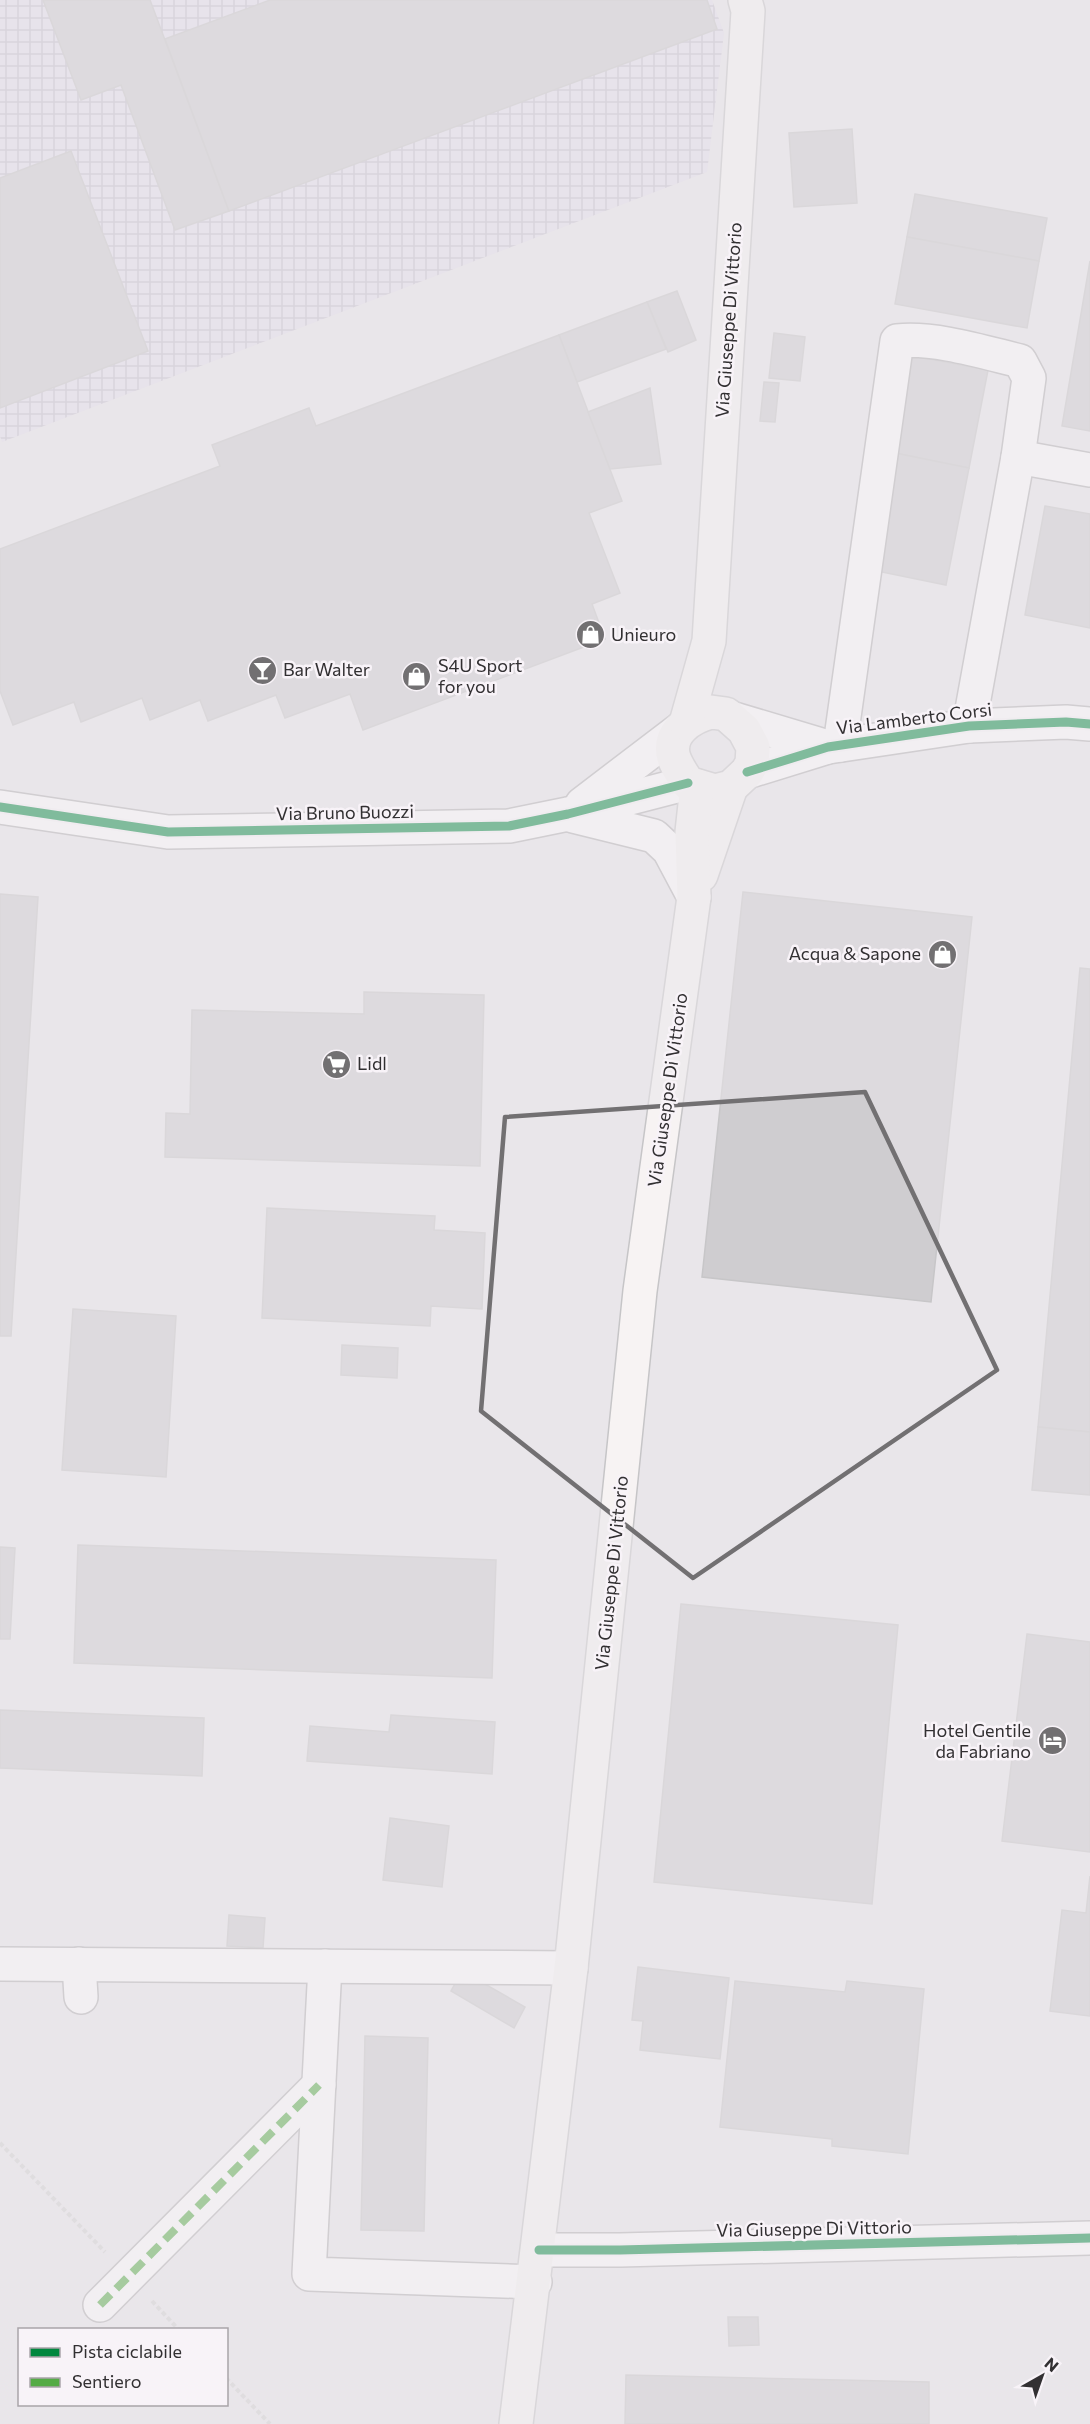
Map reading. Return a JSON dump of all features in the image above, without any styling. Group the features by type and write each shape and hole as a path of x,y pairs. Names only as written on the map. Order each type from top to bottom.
{"main road":[{"name":"Via Giuseppe Di Vittorio","path":"516,2424 539,2250 571,1968 640,1291 694,897 692,785 674,758 672,750 709,641 748,11 745,0"},
{"name":"Via Giuseppe Di Vittorio","path":"694,897 739,779 752,763 753,747 744,730 728,716 709,641"},
{"path":"682,726 698,715 711,712 728,716"},
{"path":"692,785 715,791 739,779"}],"street":[{"name":"Via Lamberto Corsi","path":"834,746 897,341 931,343 1020,361 1029,378 1018,457 969,726"},
{"path":"1018,457 1090,470"},
{"name":"Via Lamberto Corsi","path":"728,716 834,746"},
{"name":"Via Lamberto Corsi","path":"739,779 834,746 969,726 1066,722 1090,724"},
{"name":"Via Bruno Buozzi","path":"568,814 682,726"},
{"name":"Via Bruno Buozzi","path":"0,807 168,832 509,826 692,785"},
{"name":"Via Bruno Buozzi","path":"568,814 654,836 669,850 694,897"},
{"path":"0,1964 571,1968"},
{"path":"79,1964 81,1997"},
{"path":"325,1966 309,2274 535,2282"},
{"path":"100,2305 129,2277 234,2156 318,2085"},
{"name":"Via Giuseppe Di Vittorio","path":"539,2250 1090,2238"}],"path":[{"path":"0,2142 177,2328"},
{"path":"228,2380 270,2424"}],"highlighted area":[{"path":"865,1092 997,1370 693,1578 481,1411 505,1117"}],"shaded area":[{"path":"0,0 712,0 724,33 707,172 2,442 0,436"}],"building":[{"path":"43,0 150,0 229,211 175,230 121,85 81,100"},
{"path":"270,0 707,0 717,29 229,211 165,39"},
{"path":"852,129 857,203 794,207 789,133"},
{"path":"71,151 148,351 0,408 0,178"},
{"path":"915,194 1047,218 1039,261 907,237"},
{"path":"907,237 1039,261 1027,328 895,304"},
{"path":"1090,261 1090,431 1062,426"},
{"path":"677,291 696,340 668,352 647,302"},
{"path":"647,302 666,349 577,382 559,335"},
{"path":"774,333 805,337 800,381 769,378"},
{"path":"559,335 622,501 589,513 620,593 592,604 605,639 363,730 350,694 285,718 276,695 208,721 200,700 150,720 142,698 81,722 74,702 13,725 0,691 0,549 220,466 212,445 309,408 316,426"},
{"path":"909,355 988,370 969,468 890,452"},
{"path":"764,382 779,383 775,422 760,421"},
{"path":"650,388 661,464 610,469 588,412"},
{"path":"890,452 969,468 946,585 867,569"},
{"path":"1045,506 1090,514 1090,628 1025,615"},
{"path":"743,892 972,917 931,1302 702,1277"},
{"path":"0,894 38,897 11,1336 0,1336"},
{"path":"1080,968 1090,969 1090,1432 1038,1427"},
{"name":"Lidl","path":"364,992 484,995 480,1166 165,1157 166,1113 190,1114 192,1010 364,1014"},
{"path":"267,1208 435,1216 434,1230 485,1233 482,1309 431,1306 430,1326 262,1318"},
{"path":"73,1309 176,1316 166,1477 62,1470"},
{"path":"342,1345 398,1348 397,1378 341,1375"},
{"path":"1038,1427 1090,1432 1090,1495 1032,1490"},
{"path":"78,1545 496,1560 492,1678 74,1663"},
{"path":"0,1547 15,1548 10,1639 0,1639"},
{"path":"681,1604 898,1625 872,1904 654,1882"},
{"name":"Hotel Gentile da Fabriano","path":"1027,1634 1090,1642 1090,1852 1002,1841"},
{"path":"0,1710 204,1718 202,1776 0,1768"},
{"path":"391,1715 495,1722 492,1774 307,1761 310,1726 389,1732"},
{"path":"390,1818 449,1826 442,1887 383,1880"},
{"path":"1090,1876 1090,2016 1050,2011 1062,1910 1086,1913"},
{"path":"229,1915 265,1918 263,1948 227,1946"},
{"path":"638,1967 729,1978 720,2059 640,2050 643,2021 632,2020"},
{"path":"462,1971 525,2007 514,2028 451,1991"},
{"path":"735,1981 845,1992 847,1981 924,1989 908,2154 832,2146 832,2139 720,2127"},
{"path":"365,2036 428,2038 424,2231 361,2230"},
{"path":"728,2317 758,2317 759,2345 729,2346"},
{"path":"626,2375 929,2382 929,2424 625,2424"}],"marked path":[{"path":"100,2305 319,2085"}],"cycle path":[{"path":"747,772 828,747 969,726 1066,722 1090,724"},
{"path":"0,807 168,832 509,826 568,814 688,783"},
{"path":"539,2250 1090,2238"}],"place":[{"name":"Unieuro","path":"590,635"},
{"name":"Bar Walter","path":"262,670"},
{"name":"S4U Sport for you","path":"417,676"},
{"name":"Acqua & Sapone","path":"942,954"},
{"name":"Lidl","path":"336,1064"},
{"name":"Hotel Gentile da Fabriano","path":"1052,1741"}]}
